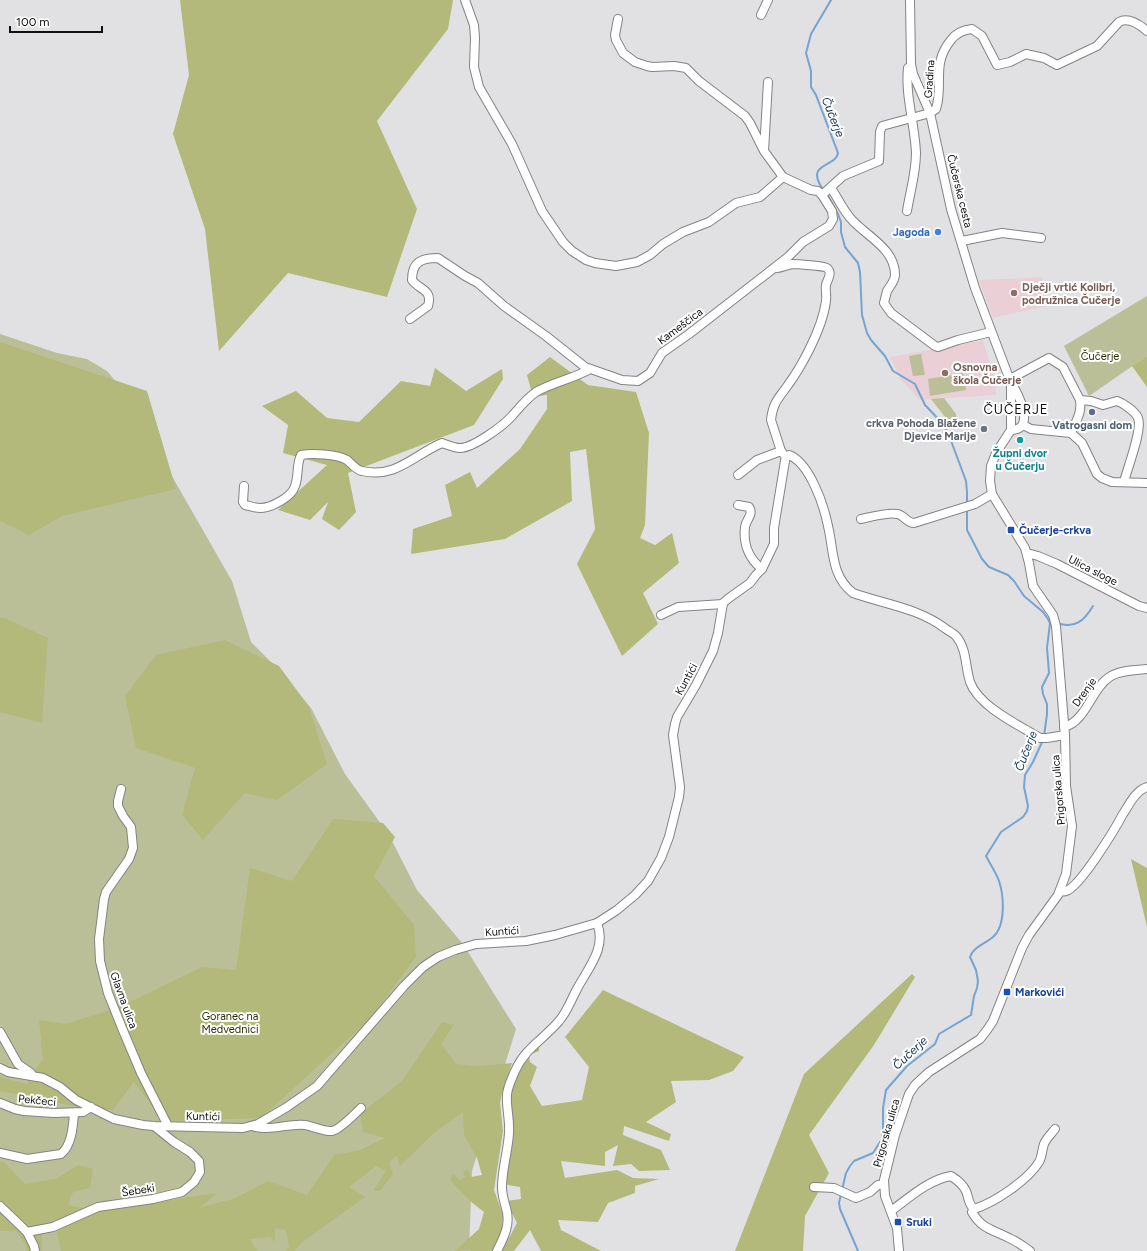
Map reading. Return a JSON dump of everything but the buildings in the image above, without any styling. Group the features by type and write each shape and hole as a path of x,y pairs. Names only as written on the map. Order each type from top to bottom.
{"street":[{"path":"465,0 474,25 474,67 479,87 512,144 546,217 563,242 572,251 586,260 616,266 637,262 683,232 709,222 736,203 760,197 783,177"},
{"path":"761,15 768,0"},
{"name":"Čučerska cesta","path":"910,0 911,64 913,74 930,113 952,209 975,288 1010,381 1017,393 1024,416 1023,425"},
{"path":"618,19 615,35 623,53 635,62 647,66 674,66 686,68 699,82 745,116 764,151 783,177 811,190 826,191 844,176 880,161 879,136 882,126 930,113"},
{"name":"Gradina","path":"930,113 936,110 938,102 939,64 942,52 953,37 961,32 972,29 982,36 997,65 1010,62 1026,54 1044,58 1058,65 1097,46 1119,22 1123,20 1128,20 1147,31"},
{"path":"907,211 915,168 915,141 909,98 908,69 911,64"},
{"path":"764,151 768,82"},
{"path":"826,191 853,221 879,243 892,260 895,277 887,292 884,303 891,313 938,347 958,340 991,332"},
{"name":"Kameščica","path":"410,319 428,306 430,301 429,295 412,280 414,266 419,261 438,258 464,276 478,283 520,318 534,327 585,367 622,380 638,381 650,373 662,352 689,334 788,257 803,242 824,230 831,223 833,219 832,211 826,191"},
{"path":"962,241 1002,233 1041,238"},
{"name":"Kameščica","path":"774,268 800,264 815,267 822,266 830,271 826,286 826,301 823,313 809,350 791,380 777,399 773,409 771,420 783,454"},
{"path":"1071,433 1081,411 1080,400 1063,367 1049,358 1010,381 1011,430 1018,429 1023,425 1031,429 1071,433 1082,443 1097,474 1102,478 1112,482 1147,483"},
{"path":"244,486 245,505 261,508 278,503 295,488 301,455 309,454 345,459 361,471 375,472 402,466 442,443 458,448 466,448 478,442 511,417 537,392 550,385 590,370"},
{"path":"1080,400 1091,401 1103,405 1117,401 1137,416 1139,421 1135,449 1126,471 1124,482"},
{"name":"Prigorska ulica","path":"899,1251 896,1228 885,1196 884,1184 895,1135 909,1094 915,1085 929,1072 980,1038 987,1030 993,1020 1022,948 1029,935 1060,892 1066,874 1072,830 1072,816 1066,786 1064,731 1056,626 1054,617 1033,586 1027,553 992,494 990,481 991,466 996,453 1011,430"},
{"path":"661,615 678,607 723,604 750,583 762,569 774,544 774,528 783,454"},
{"path":"738,475 757,460 783,454 794,457 802,464 810,476 828,525 835,568 845,587 853,594 925,616 941,625 956,636 965,655 971,684 976,693 987,704 1044,738 1064,731"},
{"path":"861,519 898,514 910,523 914,523 968,506 992,494"},
{"path":"738,505 749,507 751,510 751,515 745,526 746,543 752,561 762,569"},
{"name":"Ulica sloge","path":"1027,553 1057,564 1139,606 1147,608"},
{"name":"Kuntići","path":"154,1126 243,1128 258,1124 287,1107 317,1086 404,986 423,967 438,957 476,944 526,941 555,935 597,923 618,910 635,895 648,881 661,858 669,837 680,787 674,749 673,735 675,724 677,717 713,651 723,604"},
{"name":"Drenje","path":"1064,731 1081,715 1093,695 1109,677 1118,673 1147,669"},
{"path":"1060,892 1067,891 1075,884 1097,857 1134,797 1144,787 1147,787"},
{"name":"Glavna ulica","path":"121,789 118,806 123,816 131,826 133,848 129,859 106,892 99,939 100,961 108,993 122,1028 141,1073 168,1126"},
{"path":"497,1251 508,1224 507,1213 503,1201 502,1186 509,1133 507,1093 511,1080 523,1056 559,1022 565,1014 577,989 595,958 600,937 597,923"},
{"path":"0,1032 18,1064 31,1073 32,1076"},
{"path":"0,1068 8,1072 43,1078 60,1087 76,1100 114,1118 154,1126"},
{"name":"Pekčeci","path":"0,1103 24,1111 74,1113 83,1112 91,1107"},
{"name":"Kuntići","path":"252,1126 257,1128 272,1128 304,1125 331,1132 338,1129 361,1108"},
{"path":"0,1153 27,1159 61,1154 67,1147 74,1113"},
{"name":"Šebeki","path":"27,1232 53,1227 98,1207 153,1200 182,1192 194,1182 200,1172 199,1161 190,1152 174,1142 154,1126"},
{"path":"974,1209 984,1206 1013,1187 1032,1171 1040,1160 1044,1144 1055,1129"},
{"path":"891,1211 912,1195 930,1184 942,1178 951,1176 959,1181 965,1190 970,1206 974,1209"},
{"path":"814,1186 834,1188 856,1198 870,1192 878,1185 884,1184"},
{"path":"0,1206 27,1232 34,1246 34,1251"},
{"path":"974,1209 972,1212 981,1224 996,1233 1011,1239 1030,1251"}],"shaded area":[{"name":"Dječji vrtić Kolibri, podružnica Čučerje","path":"1042,277 1046,306 993,318 979,280"},
{"name":"Osnovna škola Čučerje","path":"983,340 995,381 996,395 920,400 900,379 890,357"}],"green space":[{"path":"180,0 453,0 448,29 377,121 417,209 387,297 288,273 219,351 205,229 173,134 189,75"},
{"name":"Čučerje","path":"1147,296 1147,356 1089,396 1064,346"},
{"name":"Goranec na Medvednici","path":"0,334 57,353 87,359 107,371 122,389 232,581 251,642 284,675 311,708 345,774 389,835 417,890 463,944 516,1029 472,1171 469,1251 0,1251"},
{"path":"0,342 147,391 176,489 62,516 29,535 0,521"},
{"path":"921,354 925,375 913,376 909,356"},
{"path":"1147,356 1147,387 1132,366"},
{"path":"550,357 588,385 636,392 649,433 645,525 640,538 655,545 672,533 679,563 643,593 658,624 622,656 577,564 595,529 586,449 570,452 572,501 505,539 411,554 413,529 452,516 445,485 470,472 477,488 520,449 547,409 547,395 533,397 527,375"},
{"path":"435,368 466,391 502,369 503,379 474,425 348,473 356,512 339,530 322,519 328,502 310,520 278,510 327,465 283,453 288,425 262,406 296,391 327,418 359,422 401,381 430,386"},
{"path":"963,373 966,390 930,396 928,379"},
{"path":"944,398 956,414 957,422 952,426 931,399"},
{"path":"0,618 5,618 48,638 42,723 0,712"},
{"path":"225,640 279,666 309,707 327,764 277,800 245,793 203,840 182,815 195,768 136,748 125,696 156,655"},
{"path":"333,819 383,823 395,837 374,876 414,925 416,957 369,1020 261,1118 164,1121 134,1082 113,1110 78,1107 0,1091 0,1077 27,1084 43,1059 39,1020 66,1024 104,1012 136,999 202,967 236,970 250,868 292,881"},
{"path":"1131,859 1147,868 1147,927"},
{"path":"912,974 915,977 874,1045 809,1135 829,1173 805,1216 803,1251 735,1251 804,1074"},
{"path":"603,990 744,1057 733,1071 709,1080 671,1081 676,1102 646,1122 671,1134 669,1141 624,1126 623,1135 661,1150 670,1170 639,1171 631,1164 613,1166 618,1145 605,1152 605,1166 561,1161 565,1178 617,1170 633,1178 659,1179 635,1186 635,1193 608,1203 598,1222 558,1220 561,1230 601,1251 541,1251 530,1230 514,1251 502,1251 517,1223 506,1201 521,1199 520,1187 502,1184 508,1094 516,1069 539,1041 539,1051 529,1055 530,1062 537,1067 530,1086 542,1106 582,1100 589,1067 565,1037"},
{"path":"442,1022 454,1025 441,1044 456,1064 477,1066 512,1063 500,1103 503,1131 494,1190 503,1215 501,1239 492,1251 455,1251 479,1229 484,1212 470,1201 450,1180 453,1174 460,1180 465,1177 463,1173 468,1169 471,1177 482,1175 477,1158 464,1135 463,1112 434,1133 400,1166 397,1155 389,1162 393,1174 380,1191 373,1191 386,1171 376,1166 349,1187 365,1197 301,1243 295,1251 285,1251 289,1247 286,1230 275,1228 275,1242 270,1237 250,1239 257,1251 61,1251 57,1233 69,1217 40,1225 42,1234 42,1251 27,1251 25,1244 16,1231 0,1231 0,1161 5,1163 25,1184 56,1179 78,1165 93,1169 90,1188 73,1192 68,1205 96,1211 217,1193 201,1207 233,1199 268,1181 307,1195 334,1155 360,1150 385,1138 363,1132 360,1114 402,1081"}],"waterway":[{"name":"Čučerje","path":"824,191 818,182 817,175 819,170 836,158 838,153 816,95 811,87 811,71 806,53 811,34 831,0"},
{"name":"Čučerje","path":"827,194 841,222 841,232 845,247 858,263 860,272 862,315 867,333 885,356 893,371 915,384 925,405 943,424 950,438 966,481 967,504"},
{"name":"Čučerje","path":"967,509 967,530 982,559 989,567 1008,575 1024,596 1043,612 1050,623 1047,648 1049,673 1042,687 1047,704 1044,736"},
{"path":"1057,623 1063,625 1074,624 1082,620 1093,606"},
{"name":"Čučerje","path":"842,1190 846,1173 850,1166 854,1161 873,1153 882,1139 883,1108 886,1090 907,1066 935,1044 939,1034 971,1015 978,981 976,970 970,957 974,951 993,937 997,932 1000,926 1003,910 1001,887 995,871 986,856 1001,832 1023,817 1027,811 1028,806 1024,787 1025,775 1043,740"},
{"name":"Čučerje","path":"841,1194 839,1203 840,1209 858,1251"}],"place":[{"name":"Jagoda","path":"938,232"},
{"name":"Dječji vrtić Kolibri, podružnica Čučerje","path":"1014,293"},
{"name":"Osnovna škola Čučerje","path":"945,373"},
{"name":"Vatrogasni dom","path":"1092,412"},
{"name":"crkva Pohoda Blažene Djevice Marije","path":"984,429"},
{"name":"Župni dvor u Čučerju","path":"1020,440"},
{"name":"Čučerje-crkva","path":"1011,530"},
{"name":"Markovići","path":"1007,992"},
{"name":"Sruki","path":"898,1222"}],"district":[{"name":"ČUČERJE","path":"1016,409"}]}
